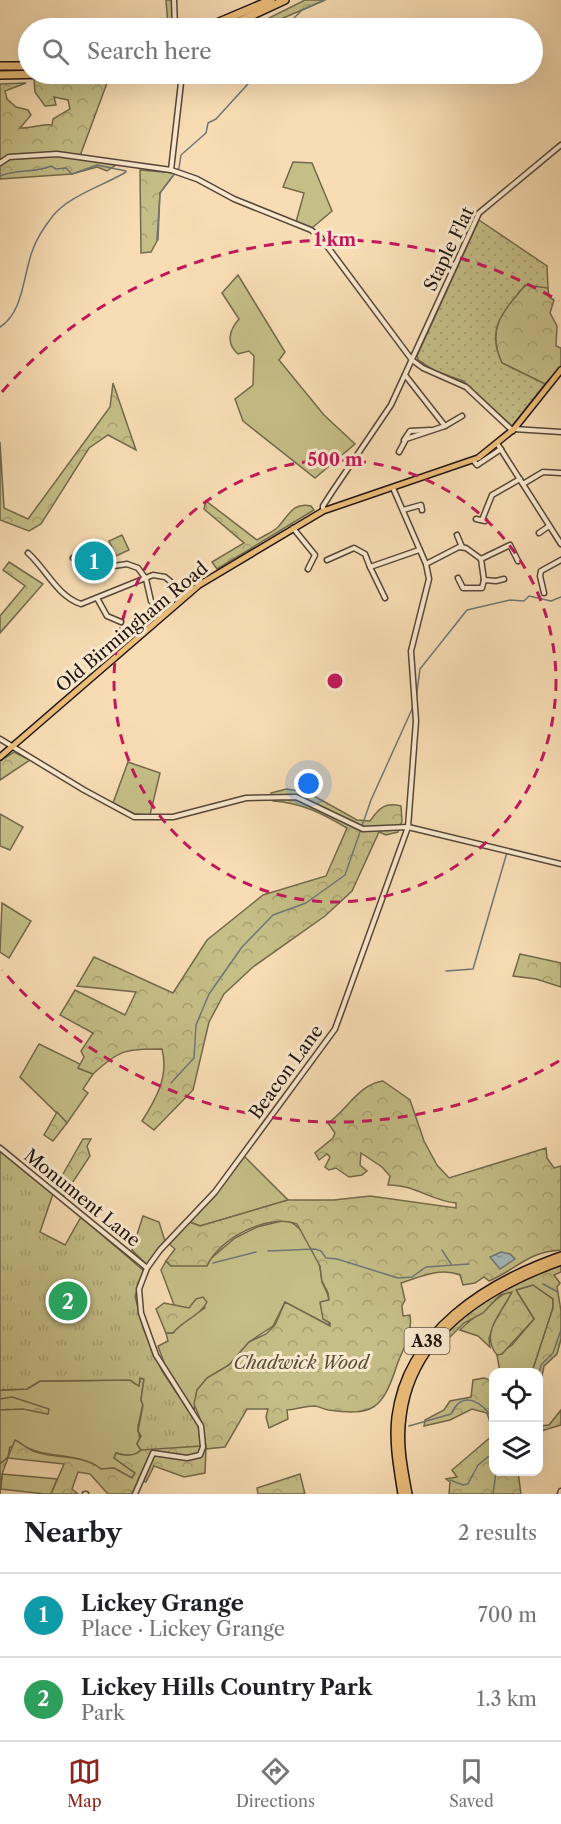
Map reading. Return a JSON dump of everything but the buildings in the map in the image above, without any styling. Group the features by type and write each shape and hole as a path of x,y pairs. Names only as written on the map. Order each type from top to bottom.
{"highway":[{"path":"229,18 271,0"},
{"path":"246,18 285,0"},
{"path":"0,66 18,66"},
{"path":"0,75 18,75"},
{"name":"A38","path":"402,1494 396,1449 396,1419 405,1380 423,1347 446,1321 474,1298 514,1274 561,1256"},
{"name":"A38","path":"408,1494 401,1448 402,1417 409,1385 428,1349 446,1328 478,1302 515,1279 561,1261"}],"main road":[{"name":"Old Birmingham Road","path":"0,758 162,616 212,577 323,511 473,460 500,447 561,370"}],"street":[{"path":"174,0 175,18"},
{"path":"171,170 181,84"},
{"name":"Staple Flat","path":"323,511 322,506 385,416 479,213 561,144"},
{"path":"0,163 9,157 57,154 171,170 197,179 234,199 316,233 412,360 423,368 466,387 514,430 561,432"},
{"path":"405,375 445,426"},
{"path":"399,452 403,441 445,426 462,416"},
{"path":"500,447 561,544"},
{"path":"523,484 543,472 561,473"},
{"path":"481,520 492,495 519,479"},
{"path":"393,488 426,564 454,548 462,547"},
{"path":"403,510 421,505 422,510"},
{"path":"539,533 549,526"},
{"path":"293,528 315,555 308,569"},
{"path":"554,532 560,528"},
{"path":"457,536 462,547 481,559 484,580 481,591 463,590 458,578"},
{"path":"481,559 509,543 518,558"},
{"path":"327,560 354,548 365,554 385,598"},
{"path":"370,567 420,550"},
{"path":"28,553 40,564 53,584 76,602 100,606"},
{"path":"73,558 87,570 132,565 146,579 152,601 162,616"},
{"path":"544,593 541,571 561,560"},
{"name":"Beacon Lane","path":"147,1268 178,1228 214,1192 334,1029 408,827 416,721 411,651 427,596 429,579 426,564"},
{"path":"87,603 111,590 159,575 170,581"},
{"path":"484,580 504,579"},
{"path":"97,598 107,616 115,622 121,622"},
{"path":"0,739 134,817 173,817 246,798 296,797 363,829 408,827 561,864"},
{"name":"Monument Lane","path":"0,1148 147,1268"},
{"path":"135,1494 153,1453 187,1458 200,1455 203,1447 201,1426 166,1373 141,1313 139,1289 147,1268"}],"green space":[{"path":"166,0 173,0 173,18 167,18"},
{"path":"305,0 325,0 283,18 269,18"},
{"path":"0,84 23,84 5,91 7,99 16,107 28,110 31,115 20,128 52,125 53,119 70,109 68,100 54,97 56,105 45,106 35,92 34,84 107,84 80,156 102,159 116,165 107,171 97,167 72,174 0,179"},
{"path":"293,162 312,163 332,211 312,228 296,222 304,193 283,187"},
{"path":"140,170 175,173 160,193 157,241 151,252 141,253"},
{"path":"479,220 547,266 548,288 525,285 504,312 496,330 497,350 502,363 545,384 512,426 463,381 435,371 418,360 417,356"},
{"path":"238,275 285,352 279,360 324,415 355,444 315,478 243,421 235,399 253,385 254,356 249,351 238,354 231,345 231,332 239,319 222,293"},
{"path":"529,284 548,288 549,297 554,300 550,313 557,326 556,346 561,348 561,367 545,384 502,363 496,345 497,328 503,312 521,289"},
{"path":"113,383 136,450 108,435 89,448 41,524 29,531 0,520 0,442 4,508 28,519 110,407"},
{"path":"206,501 257,540 276,529 296,508 305,505 311,506 314,510 217,569 212,562 244,543 204,509"},
{"path":"122,535 129,550 116,556 109,541"},
{"path":"9,562 43,584 0,633 0,616 25,586 3,570"},
{"path":"14,752 30,760 0,780 0,761"},
{"path":"128,762 160,773 150,815 135,814 113,803"},
{"path":"286,789 307,792 357,820 370,821 383,807 401,806 402,821 398,832 386,835 379,832 352,891 325,916 253,967 224,994 209,1022 193,1090 154,1130 142,1121 160,1087 164,1069 162,1049 124,1052 93,1074 78,1068 84,1057 81,1051 93,1033 60,1015 75,990 125,1015 136,992 77,986 94,957 173,993 207,940 263,895 326,876 347,828 312,810 273,801 271,793"},
{"path":"0,814 23,827 10,850 0,846"},
{"path":"2,903 31,921 9,958 0,952"},
{"path":"520,954 561,963 561,987 536,979 513,976"},
{"path":"39,1044 80,1064 78,1068 93,1074 83,1089 88,1093 67,1123 20,1077"},
{"name":"Chadwick Wood","path":"383,1081 410,1100 424,1141 437,1165 449,1178 546,1148 547,1158 554,1168 561,1166 561,1250 531,1257 489,1281 484,1277 475,1283 463,1285 460,1275 438,1272 401,1283 405,1300 402,1306 403,1316 410,1315 410,1330 386,1393 373,1407 355,1412 328,1410 315,1406 287,1410 288,1419 269,1428 266,1417 268,1409 247,1409 225,1447 206,1449 205,1473 184,1477 154,1466 146,1482 140,1480 134,1494 108,1494 90,1474 78,1472 72,1489 78,1494 51,1494 64,1464 8,1458 2,1474 0,1494 0,1464 8,1457 15,1440 36,1452 86,1461 101,1469 114,1468 132,1478 135,1473 114,1458 116,1453 129,1455 141,1450 137,1444 141,1436 138,1431 143,1405 141,1400 144,1379 140,1378 139,1386 130,1380 40,1381 27,1389 0,1390 0,1347 129,1315 135,1297 143,1328 162,1371 198,1425 201,1446 206,1448 203,1426 194,1404 197,1390 207,1378 229,1365 249,1342 266,1334 275,1325 285,1302 330,1326 330,1323 323,1319 320,1302 329,1300 322,1281 320,1266 297,1224 286,1221 273,1222 246,1230 222,1246 207,1266 171,1266 166,1261 175,1249 168,1243 187,1221 200,1226 288,1200 334,1200 370,1196 456,1208 456,1203 406,1187 388,1185 390,1176 382,1167 361,1153 360,1165 367,1171 362,1175 349,1177 336,1168 329,1170 325,1167 330,1157 327,1154 319,1160 315,1153 333,1138 335,1133 328,1123 360,1092 374,1083"},
{"path":"57,1112 67,1123 53,1141 44,1135"},
{"path":"83,1139 91,1139 87,1146 90,1156 63,1197 54,1190"},
{"path":"0,1149 53,1194 40,1232 65,1245 81,1217 144,1271 135,1296 143,1328 162,1371 198,1425 201,1446 141,1450 137,1444 141,1436 138,1431 143,1405 141,1400 144,1379 140,1378 139,1386 130,1380 40,1381 27,1389 0,1390"},
{"path":"244,1156 288,1200 200,1226 187,1221 216,1193"},
{"path":"143,1216 159,1222 165,1241 147,1265 132,1250"},
{"path":"286,1220 303,1233 316,1254 322,1282 329,1300 321,1302 330,1326 285,1302 273,1326 249,1342 229,1365 207,1378 197,1390 194,1410 166,1368 158,1346 168,1341 166,1333 173,1333 180,1323 205,1308 201,1299 189,1309 174,1305 161,1270 166,1261 171,1266 210,1259 235,1238 257,1227"},
{"path":"561,1266 561,1272 554,1275 560,1283 557,1287 561,1311 561,1339 557,1354 544,1366 543,1371 543,1368 533,1368 553,1308 553,1299 533,1285 516,1290 534,1319 502,1354 497,1355 492,1347 491,1331 512,1292 500,1295 483,1313 464,1323 445,1342 449,1330 475,1306 532,1277"},
{"path":"533,1285 553,1299 553,1308 533,1368 499,1368 497,1355 512,1345 534,1319 516,1290"},
{"path":"507,1292 512,1292 489,1338 490,1347 478,1336 460,1330 483,1310"},
{"path":"203,1297 207,1302 200,1311 173,1333 166,1333 156,1309 164,1303 189,1308 196,1299"},
{"path":"139,1377 145,1379 138,1426 141,1450 129,1455 116,1453 114,1458 135,1473 132,1478 114,1468 101,1469 92,1463 72,1457 41,1453 22,1445 10,1447 8,1457 0,1464 0,1390 27,1389 40,1381 130,1380 135,1384 140,1382"},
{"path":"473,1380 489,1380 489,1419 487,1413 472,1409 450,1420 424,1426 425,1420 444,1410 450,1401 471,1397"},
{"path":"12,1397 49,1409 48,1414 23,1409 0,1410 0,1399"},
{"path":"561,1410 561,1425 543,1430 543,1426 549,1425"},
{"path":"489,1438 489,1476 519,1476 521,1494 449,1494 450,1482 446,1479 457,1477 452,1470"},
{"path":"2,1474 57,1479 51,1494 45,1494 1,1489"},
{"path":"300,1474 305,1494 258,1494 257,1488"}],"water":[{"path":"501,1252 510,1254 515,1259 500,1269 490,1257"}],"waterway":[{"path":"294,18 302,10 325,0"},
{"path":"158,240 160,193 179,168 181,155 206,133 208,123 216,119 248,84"},
{"path":"0,176 51,166 56,169 66,168 72,174 97,165 126,171"},
{"path":"0,327 14,312 22,292 33,249 41,232 52,217 76,197 126,172"},
{"path":"416,699 420,669 467,610 510,600 524,601 529,596 551,601 561,597"},
{"path":"171,1083 194,1058 196,1025 209,994 242,947 273,915 306,903 345,875 371,800 413,707"},
{"path":"446,971 473,969 508,849"},
{"path":"268,1251 315,1249 321,1251 326,1258 337,1259 398,1278 412,1277 426,1267 469,1264"},
{"path":"442,1250 451,1264"},
{"path":"213,1263 256,1252"},
{"path":"543,1284 558,1292"},
{"path":"540,1368 553,1353 561,1330"},
{"path":"409,1426 451,1414 456,1406 467,1400 479,1404 489,1414"},
{"path":"450,1480 463,1485 468,1484 478,1465 489,1456"},
{"path":"493,1494 495,1476"}],"place":[{"name":"Lickey Grange","path":"94,561"},
{"name":"Lickey Hills Country Park","path":"68,1301"}]}
